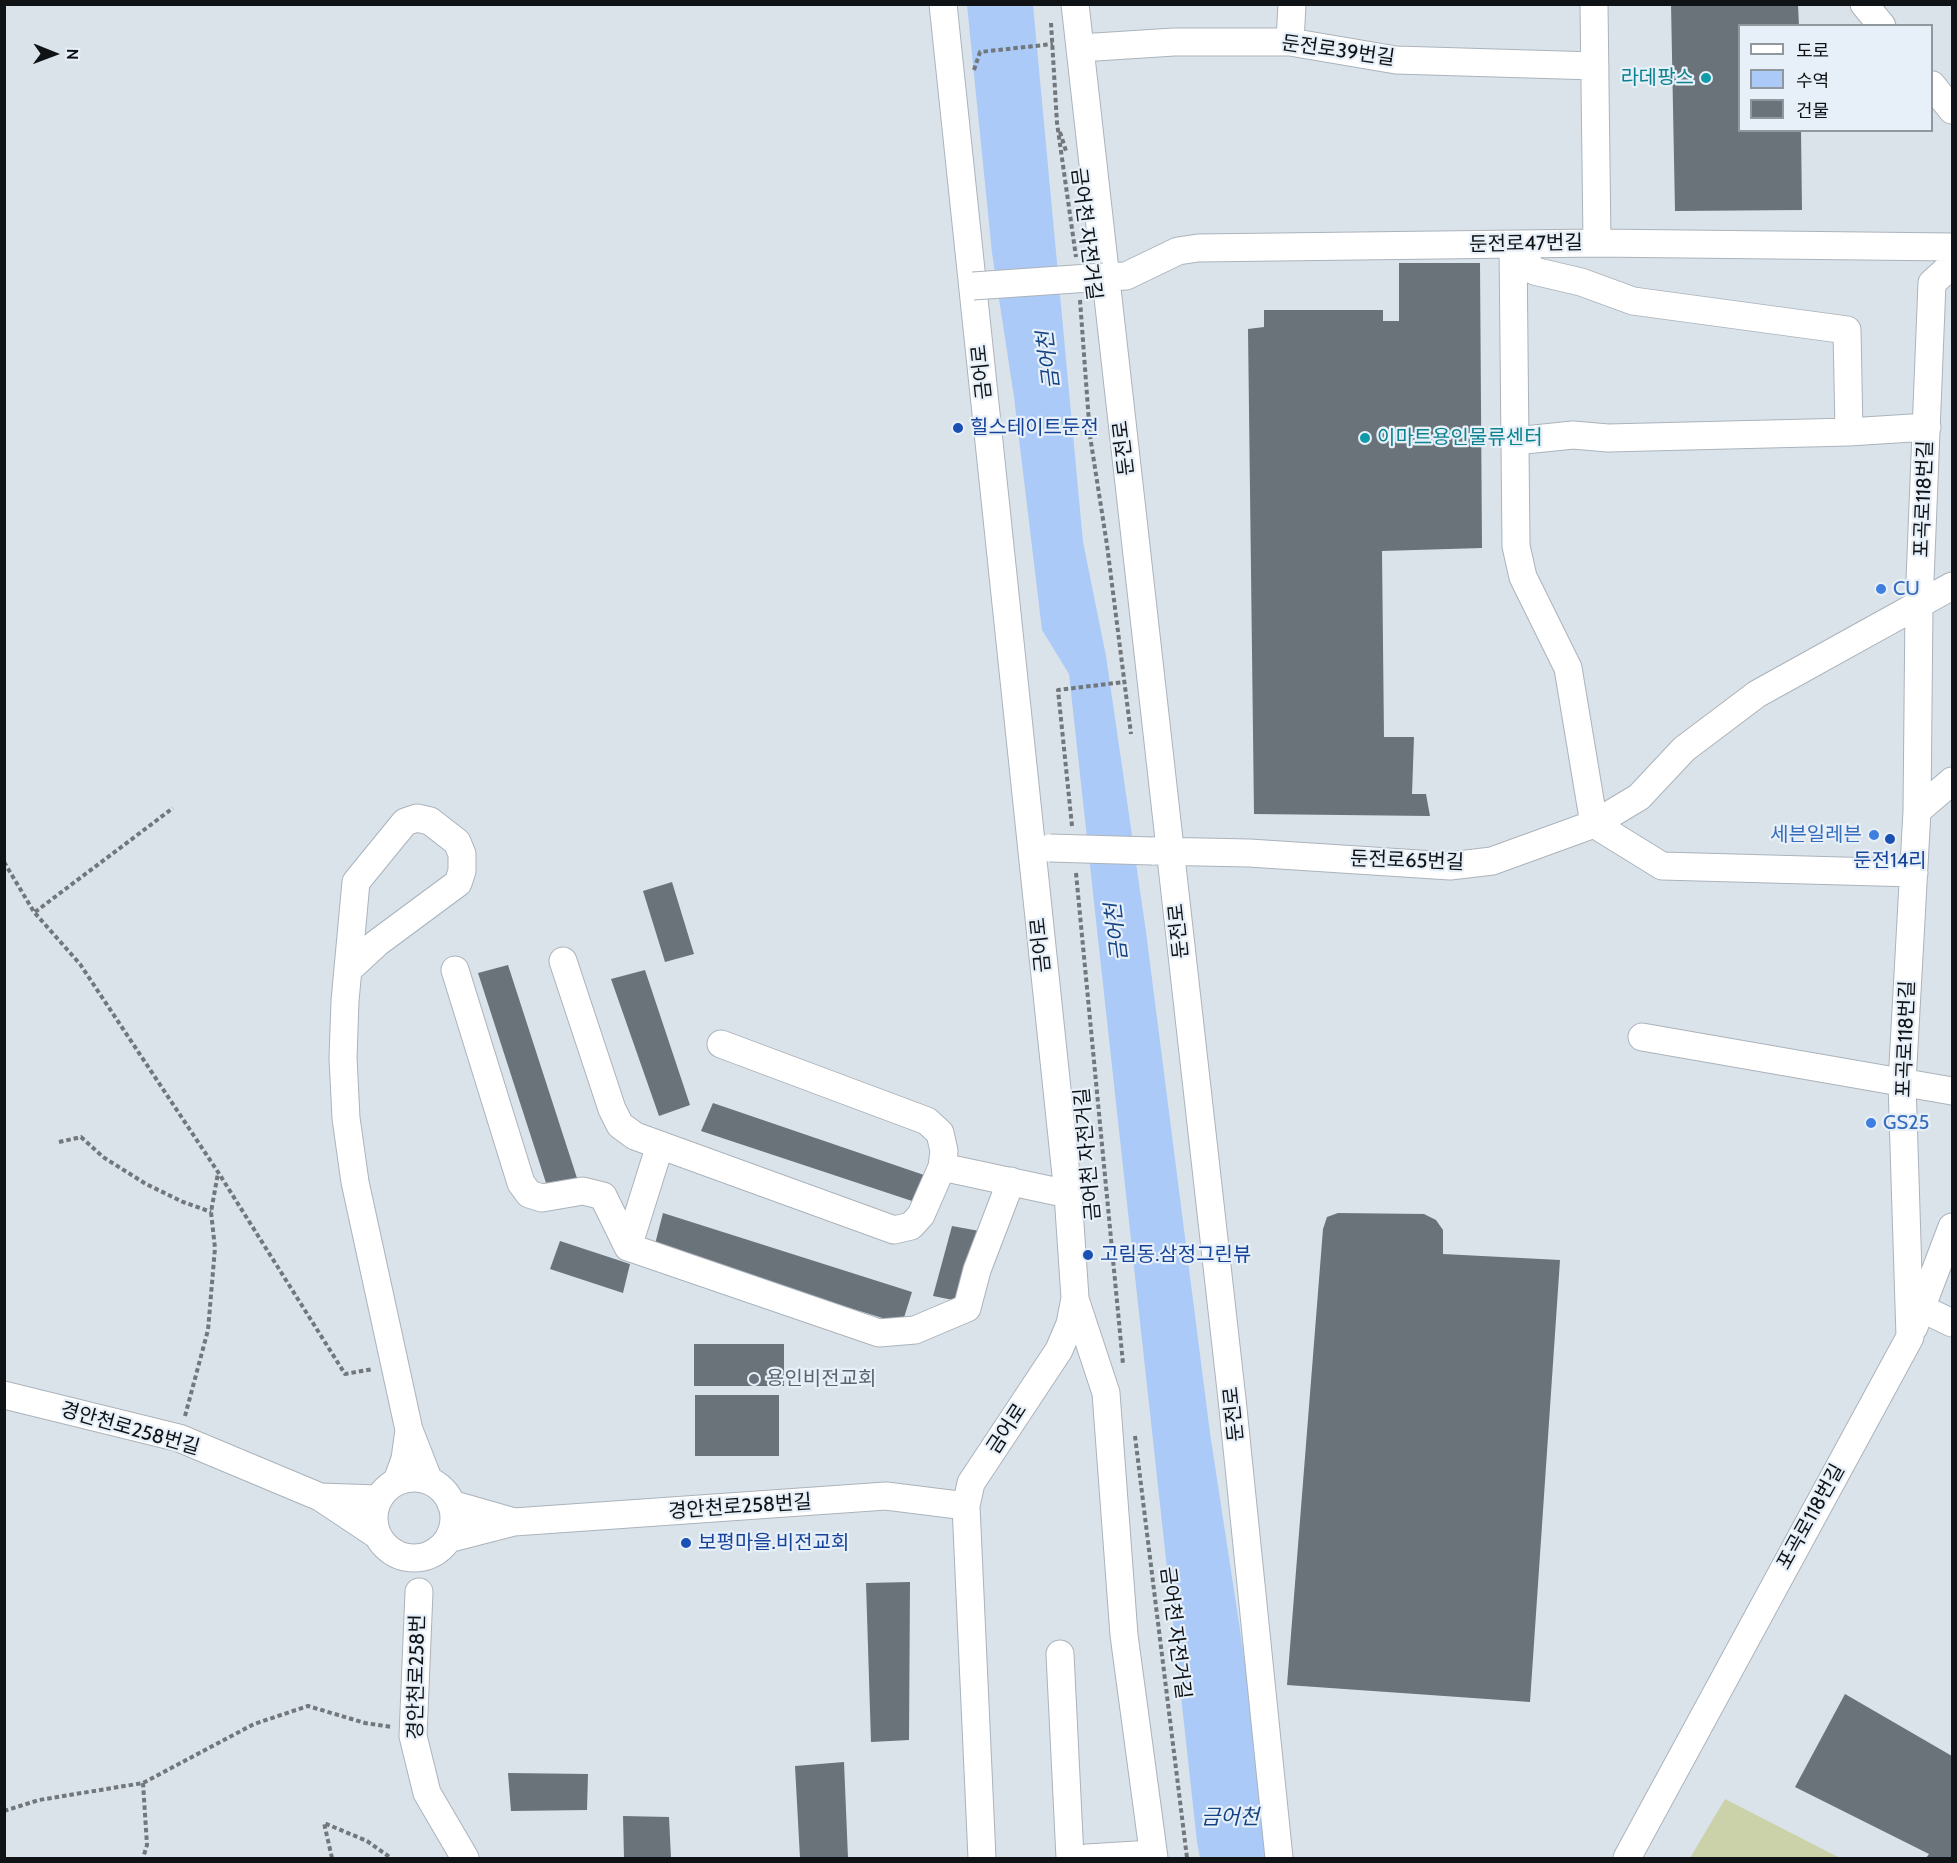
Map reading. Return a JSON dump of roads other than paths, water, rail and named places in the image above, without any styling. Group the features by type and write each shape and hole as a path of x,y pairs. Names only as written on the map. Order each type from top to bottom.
{"street":[{"name":"금어로","path":"943,4 973,286 1040,848 1075,1298 1070,1324 1059,1350 971,1483 966,1506 982,1858"},
{"name":"둔전로","path":"1075,4 1161,851 1232,1399 1279,1858"},
{"path":"1290,42 1292,4"},
{"path":"1594,4 1597,243"},
{"path":"1864,4 1880,24"},
{"name":"둔전로39번길","path":"1080,48 1174,42 1290,42 1396,60 1595,66"},
{"path":"1933,86 1953,110"},
{"name":"둔전로47번길","path":"973,286 1126,276 1178,251 1198,248 1597,243 1953,248"},
{"path":"1513,245 1534,271 1581,282 1633,301 1846,330 1849,432"},
{"path":"1513,245 1516,546 1523,577 1568,668 1592,800 1594,824 1662,866 1914,873"},
{"name":"포곡로118번길","path":"1627,1858 1910,1337 1902,1083 1917,811 1919,605 1932,283 1953,265"},
{"path":"1515,441 1573,435 1608,438 1849,432 1927,427"},
{"name":"둔전로65번길","path":"1040,848 1249,853 1450,866 1492,861 1594,824 1639,797 1684,749 1757,694 1953,585"},
{"path":"1917,811 1953,781"},
{"path":"349,969 377,943 458,884 462,854 457,842 430,821 417,818 405,822 356,882 349,969 343,1058 346,1118 355,1182 410,1430 429,1481"},
{"path":"563,961 616,1117 620,1125 635,1136 894,1230 911,1226 921,1215 942,1167 944,1151 940,1133 927,1121 721,1044"},
{"path":"455,970 521,1183 529,1194 542,1198 583,1191 603,1196 628,1247 879,1334 915,1330 967,1308 977,1270 1011,1181"},
{"path":"1642,1037 1953,1091"},
{"path":"628,1247 660,1145"},
{"path":"942,1167 1068,1194"},
{"path":"1910,1337 1953,1227"},
{"path":"1075,1298 1106,1393 1124,1635 1153,1856 1087,1858"},
{"path":"1921,1308 1953,1323"},
{"name":"경안천로258번길","path":"4,1395 179,1438 320,1497"},
{"path":"397,1481 405,1459 410,1430"},
{"path":"377,1535 374,1512 378,1499 386,1488 397,1481 411,1478 429,1481 445,1493 454,1517 419,1592"},
{"name":"경안천로258번길","path":"514,1522 886,1496 966,1506"},
{"path":"320,1497 378,1499"},
{"path":"320,1497 377,1535 388,1549 403,1557 425,1557 442,1545 514,1522"},
{"path":"451,1504 514,1522"},
{"path":"403,1557 419,1592"},
{"name":"경안천로258번","path":"419,1592 413,1736 427,1792 465,1858"},
{"path":"1059,1654 1070,1858"}],"water":[{"name":"금어천","path":"967,5 1033,5 1083,542 1106,656 1146,932 1210,1433 1255,1728 1270,1858 1200,1858 1197,1842 1069,674 1042,630 1014,397 992,253"}],"place":[{"name":"라데팡스","path":"1706,78"},
{"name":"힐스테이트둔전","path":"958,428"},
{"name":"이마트용인물류센터","path":"1365,438"},
{"name":"CU","path":"1881,589"},
{"name":"세븐일레븐","path":"1874,835"},
{"name":"둔전14리","path":"1890,839"},
{"name":"GS25","path":"1871,1123"},
{"name":"고림동.삼정그린뷰","path":"1088,1255"},
{"name":"용인비전교회","path":"754,1379"},
{"name":"보평마을.비전교회","path":"686,1543"}]}
